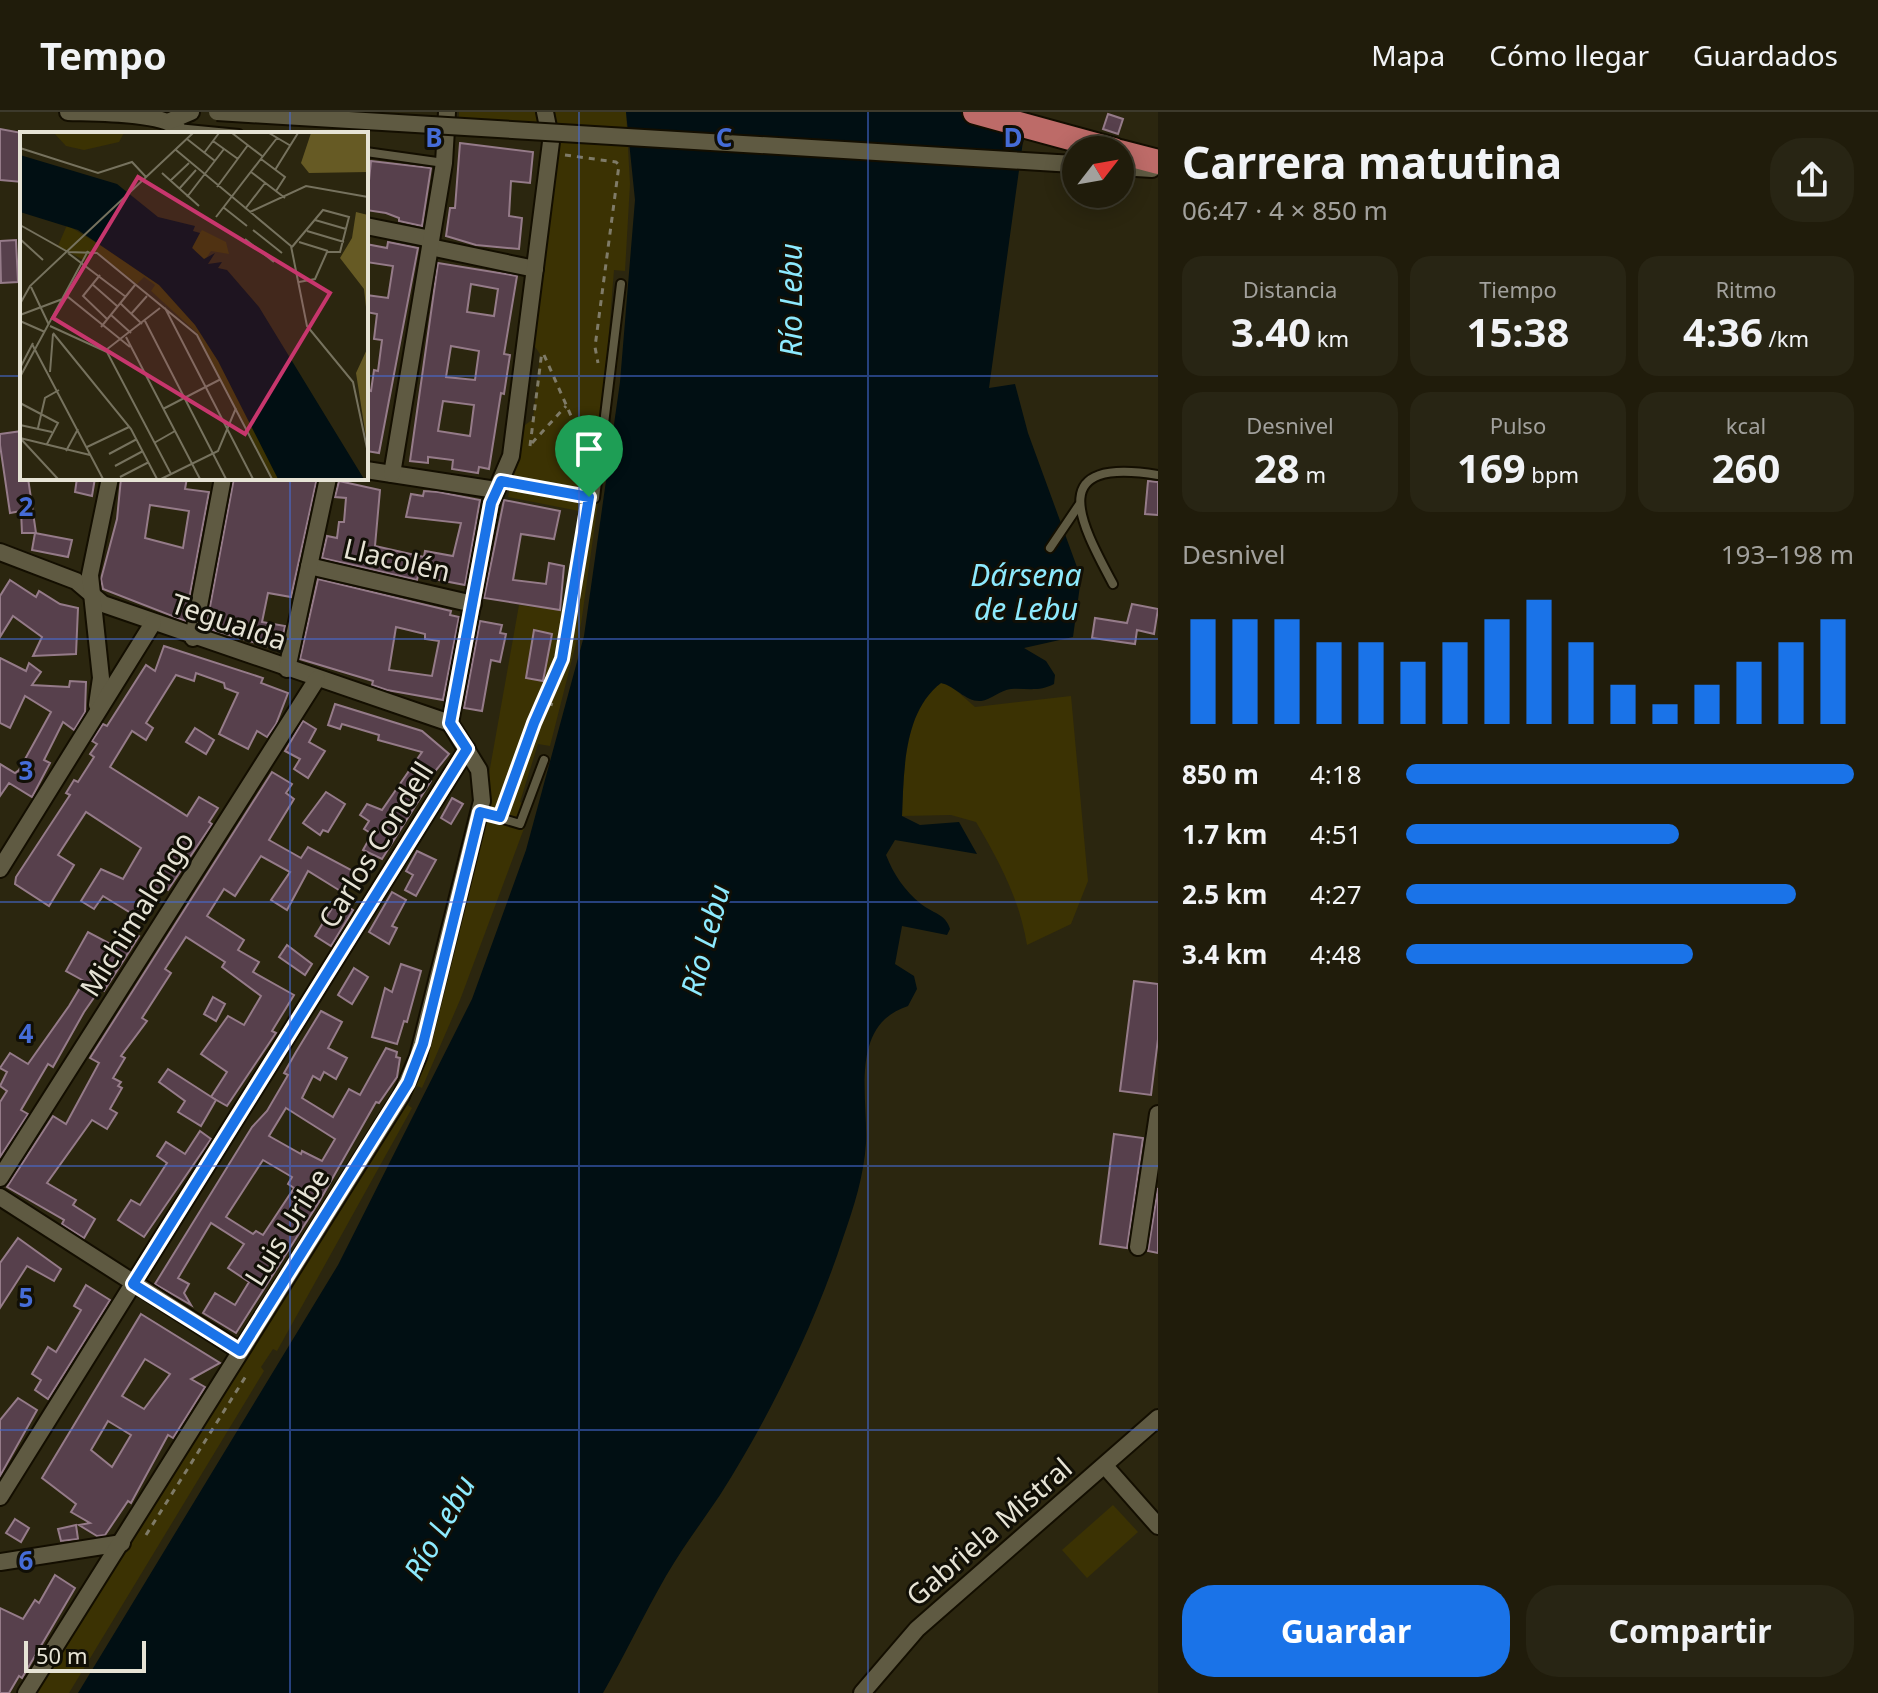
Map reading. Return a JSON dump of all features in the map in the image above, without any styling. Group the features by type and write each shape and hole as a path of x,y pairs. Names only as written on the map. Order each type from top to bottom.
{"main road":[{"path":"975,112 1064,136"},
{"path":"1134,156 1158,162"}],"street":[{"path":"68,112 139,112 174,127 191,112"},
{"path":"217,112 1062,163"},
{"path":"392,474 444,163 447,112"},
{"path":"450,723 498,486 511,456 550,147 545,112"},
{"path":"1134,168 1158,169"},
{"path":"368,227 535,269"},
{"path":"368,470 498,486"},
{"path":"94,718 101,678 90,592 91,558 110,480"},
{"path":"193,638 223,480"},
{"path":"287,669 328,480"},
{"name":"Tegualda","path":"0,552 76,581 103,604 193,638 450,723"},
{"name":"Llacolén","path":"309,566 473,604"},
{"path":"0,869 153,623"},
{"name":"Michimalongo","path":"0,1178 317,679"},
{"name":"Carlos Condell","path":"0,1497 467,749 450,723"},
{"name":"Luis Uribe","path":"26,1693 414,1070 480,812 479,770 467,749"},
{"path":"1138,1247 1158,1114"},
{"path":"0,1197 240,1351"},
{"name":"Gabriela Mistral","path":"862,1693 917,1629 1158,1418"},
{"path":"1105,1466 1158,1526"},
{"path":"0,1562 122,1543"}],"lane":[{"path":"174,127 220,132"},
{"path":"368,152 444,163"},
{"path":"498,486 595,498 621,284"},
{"path":"1050,548 1080,504 1090,482 1104,472 1125,470 1158,475"},
{"path":"1080,504 1086,533 1113,584"},
{"path":"480,812 520,824 544,760"}],"path":[{"path":"550,147 610,161 618,171 595,347 599,368"},
{"path":"500,817 534,723 562,659 593,467 544,355"},
{"path":"532,443 566,406"},
{"path":"547,703 557,706"},
{"path":"145,1537 250,1367"},
{"path":"59,1661 65,1652 81,1664"}],"shaded area":[{"path":"459,112 626,112 630,184 625,271 614,270 607,357 618,360 581,624 550,746 538,744 520,802 532,807 460,1000 422,1088 417,1086 408,1105 412,1108 277,1351 273,1349 261,1367 264,1371 69,1693 32,1693 410,1087 476,847 519,605 565,611 579,511 508,497 521,428 533,419 540,354 531,341 559,151 558,126 459,118"},
{"path":"941,683 950,685 975,707 1071,696 1088,881 1071,924 1027,945 1008,881 976,822 951,815 902,816 905,762 912,726 928,695"},
{"path":"1113,1505 1138,1532 1087,1578 1062,1550"}],"water":[{"path":"626,112 1027,112 989,388 1015,384 1028,433 1081,578 1073,637 1024,648 1046,661 1055,675 1054,684 1038,689 1011,689 976,701 941,683 928,695 919,710 912,726 905,762 902,816 920,825 959,822 977,854 895,840 886,855 905,888 921,904 942,917 950,929 947,935 902,926 895,964 914,976 917,989 908,1006 889,1015 877,1029 869,1045 863,1167 832,1271 789,1370 756,1434 666,1576 603,1693 78,1693 338,1265 472,999 526,850 584,636 620,382 635,200"}],"building":[{"path":"1108,114 1123,119 1118,134 1103,129"},
{"path":"0,129 20,133 20,182 0,180"},
{"path":"460,143 533,152 530,183 511,181 509,216 522,218 519,249 476,245 446,236 450,208 455,208"},
{"path":"371,161 431,168 422,226 399,221 399,218 386,213 368,210"},
{"path":"16,240 18,282 1,283 0,241"},
{"path":"388,242 418,248 379,453 368,451 368,390 371,391 374,370 378,371 382,340 374,339 377,314 368,312 368,295 388,298 393,266 368,262 368,244 387,248"},
{"path":"438,263 517,276 504,354 510,355 489,469 479,467 478,473 452,469 453,460 428,457 428,463 410,461","holes":["471,284 498,289 494,316 467,312","451,346 479,351 475,380 446,377","443,401 474,405 470,436 438,431"]},
{"path":"20,431 20,480 28,480 36,533 22,533 21,511 10,513 0,434"},
{"path":"77,480 95,480 92,496 75,492"},
{"path":"121,480 187,480 185,489 209,492 185,621 103,589 101,579 117,519","holes":["150,505 189,511 183,548 145,538"]},
{"path":"234,480 317,480 291,597 268,593 262,622 285,626 280,650 206,628"},
{"path":"339,481 380,490 375,546 424,557 425,551 453,556 461,523 406,517 411,494 423,496 424,491 438,492 480,500 465,585 418,576 417,580 322,558 327,536 337,538 339,522 344,522 346,498 335,497"},
{"path":"1148,481 1158,482 1158,515 1145,514"},
{"path":"504,500 560,511 554,539 521,534 513,580 546,584 549,563 564,566 560,610 484,598"},
{"path":"35,533 72,540 68,557 32,550"},
{"path":"318,579 451,611 450,615 459,617 443,700 387,690 372,685 373,681 300,659","holes":["396,627 425,634 425,639 439,641 432,676 389,670"]},
{"path":"10,580 36,597 39,591 60,604 78,608 76,654 33,656 42,637 13,616 0,637 0,596"},
{"path":"1132,604 1158,609 1154,634 1137,630 1135,644 1092,638 1095,618 1127,623"},
{"path":"480,621 502,625 500,633 506,634 500,662 491,660 482,711 464,708"},
{"path":"534,630 552,634 543,681 526,678"},
{"path":"164,646 263,678 261,683 288,693 276,724 267,737 257,731 248,749 219,734 238,693 225,688 224,683 196,673 194,681 176,675 146,723 153,728 146,740 132,731 110,767 187,816 199,797 218,808 209,822 212,824 168,890 163,887 144,921 103,896 94,909 81,901 101,869 123,879 141,848 86,812 58,855 74,865 49,906 15,884 16,877 70,795 66,793 74,780 78,782 94,757 90,754 97,744 92,741 103,724 107,726 146,665 155,671"},
{"path":"0,658 26,671 29,663 41,672 32,685 69,687 70,681 86,682 85,712 74,730 63,722 44,760 50,763 32,797 9,783 0,796 0,764 15,773 19,770 51,712 25,696 10,728 0,723"},
{"path":"335,704 422,731 449,754 429,779 431,781 382,859 363,850 372,834 364,829 369,821 360,815 367,804 382,810 422,752 378,740 379,735 342,724 340,729 328,725"},
{"path":"303,721 316,729 309,742 325,751 308,778 294,769 300,759 285,751"},
{"path":"195,728 214,740 206,754 186,742"},
{"path":"272,772 292,784 286,793 294,799 269,840 301,858 308,847 355,872 342,892 308,871 287,910 271,900 290,872 261,856 235,896 224,889 207,916 244,940 238,950 259,962 253,972 294,995 272,1031 276,1033 227,1106 211,1097 227,1072 201,1054 228,1016 244,1025 261,996 222,967 225,962 186,937 165,969 171,973 142,1018 147,1021 121,1056 125,1058 113,1078 121,1082 118,1086 122,1088 110,1109 117,1113 107,1129 92,1120 47,1183 76,1200 73,1205 95,1219 84,1238 62,1224 64,1220 7,1187 53,1116 66,1124 99,1063 90,1058"},
{"path":"326,792 345,804 328,832 323,830 320,835 303,823"},
{"path":"452,798 463,804 451,824 441,818"},
{"path":"417,851 436,860 416,896 405,890 413,875 406,871"},
{"path":"392,892 406,900 392,926 397,928 389,944 369,932"},
{"path":"337,900 353,910 331,946 315,936"},
{"path":"126,929 139,936 104,991 100,989 84,1012 53,1067 48,1064 21,1110 28,1114 0,1157 0,1102 7,1091 0,1086 7,1072 0,1068 10,1053 28,1064 69,1006 84,981 66,971 88,932 116,947"},
{"path":"287,945 312,964 305,975 279,957"},
{"path":"401,964 421,971 407,1022 404,1021 397,1044 372,1037 385,988 392,992"},
{"path":"354,968 368,977 352,1004 338,995"},
{"path":"1134,981 1158,984 1158,1039 1151,1095 1120,1091"},
{"path":"213,997 225,1004 216,1021 204,1014"},
{"path":"321,1011 342,1022 328,1048 347,1058 336,1079 324,1072 320,1080 313,1076 302,1098 333,1117 349,1089 360,1095 386,1048 397,1052 396,1057 400,1058 397,1077 379,1103 376,1102 319,1202 236,1333 203,1313 215,1293 235,1305 249,1282 228,1268 244,1244 211,1223 178,1278 189,1284 184,1293 191,1305 155,1284 252,1127 267,1111 288,1075 284,1073","holes":["286,1108 335,1139 322,1161 302,1151 301,1154 269,1136","263,1160 292,1177 288,1184 294,1188 263,1235 256,1231 253,1234 226,1217"]},
{"path":"168,1069 216,1100 201,1126 178,1112 185,1101 159,1082"},
{"path":"200,1131 211,1139 144,1237 118,1220 131,1200 140,1205 167,1163 157,1156 166,1142 185,1154"},
{"path":"1114,1134 1143,1138 1127,1248 1100,1244"},
{"path":"1158,1188 1158,1253 1148,1251"},
{"path":"18,1238 61,1269 54,1281 27,1266 0,1308 0,1263"},
{"path":"86,1285 110,1300 48,1399 35,1390 41,1380 32,1374 48,1347 56,1352 81,1310 74,1306"},
{"path":"141,1314 220,1363 191,1379 205,1387 173,1438 168,1435 131,1503 128,1501 105,1535 97,1536 79,1525 90,1523 71,1512 76,1504 42,1478","holes":["145,1359 170,1374 144,1409 122,1396","108,1421 131,1435 112,1467 91,1450"]},
{"path":"18,1398 37,1410 0,1476 0,1420"},
{"path":"15,1519 29,1528 21,1542 6,1533"},
{"path":"76,1525 78,1539 61,1541 58,1529"},
{"path":"55,1575 75,1588 22,1678 19,1676 9,1693 0,1693 0,1608 23,1619 35,1600 39,1603"}],"route":[{"path":"501,481 589,497 562,659 534,723 500,817 480,812 414,1070 401,1096 240,1351 133,1284 467,749 450,723 492,497 501,481"}],"water label":[{"name":"Río Lebu","path":"792,300"},
{"name":"Dársena de Lebu","path":"1026,593"},
{"name":"Río Lebu","path":"706,940"},
{"name":"Río Lebu","path":"440,1528"}]}
